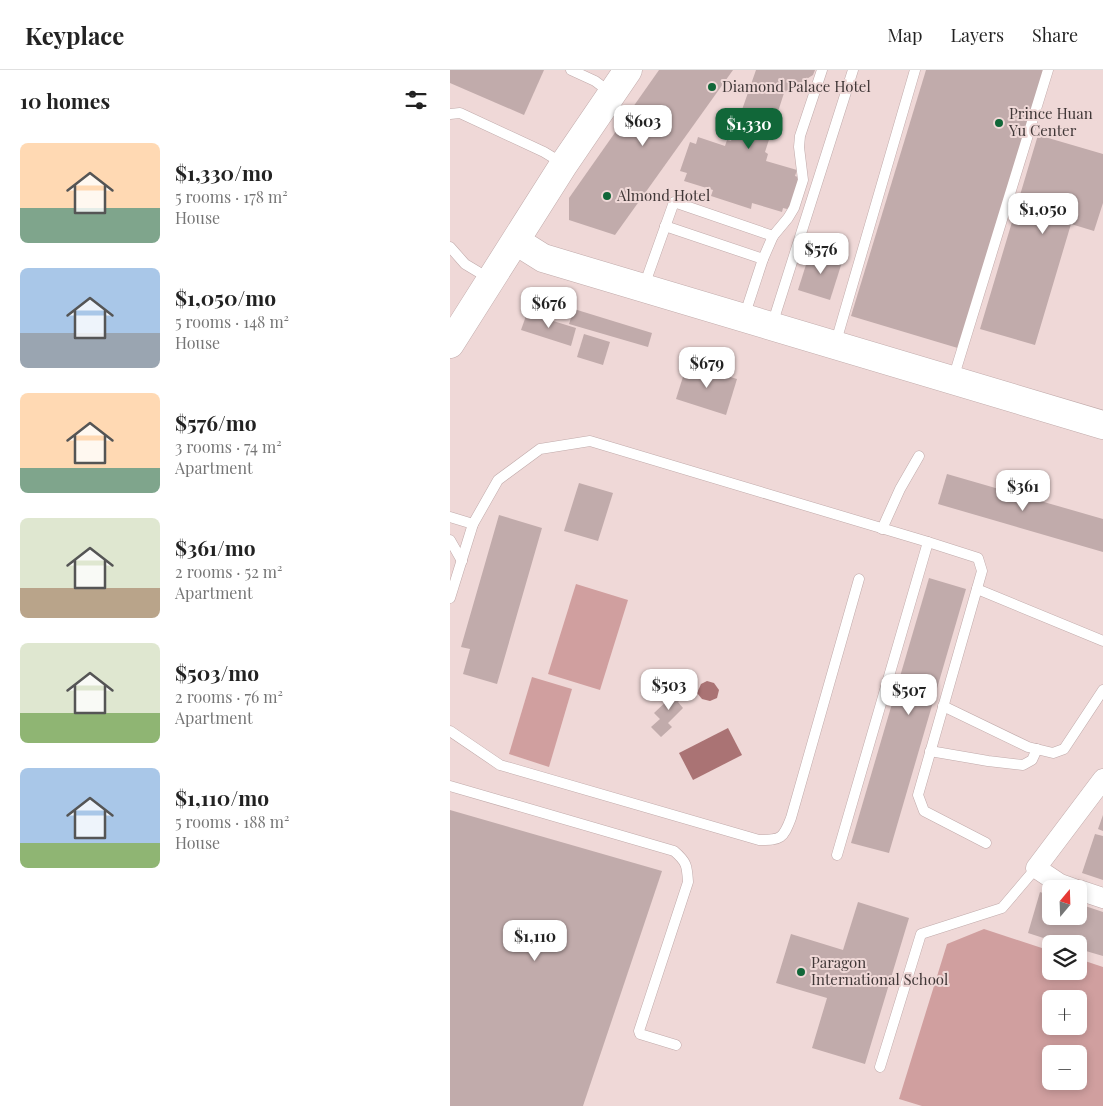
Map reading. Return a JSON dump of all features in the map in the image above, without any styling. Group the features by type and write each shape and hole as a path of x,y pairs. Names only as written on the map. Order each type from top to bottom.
{"main road":[{"path":"451,339 516,242 564,164 628,70"},
{"path":"516,242 543,258 1103,425"}],"street":[{"path":"1054,880 1036,868 1103,780"},
{"path":"1088,893 1103,898"}],"lane":[{"path":"571,70 595,81 612,93"},
{"path":"744,318 763,259 773,236 794,208 803,180 799,147 822,70"},
{"path":"772,326 854,70"},
{"path":"835,345 916,70"},
{"path":"953,380 1048,70"},
{"path":"450,114 460,113 544,152 564,164"},
{"path":"643,288 674,202 773,236"},
{"path":"665,226 763,259"},
{"path":"450,247 465,264 491,280"},
{"path":"450,598 473,524 498,480 540,449 590,441 978,558 982,571 918,795 924,811 986,843"},
{"path":"882,529 900,489 919,456"},
{"path":"450,517 473,524"},
{"path":"450,540 462,561"},
{"path":"837,855 928,542"},
{"path":"450,731 500,765 759,840 776,840 785,833 791,818 859,579"},
{"path":"977,589 1103,641"},
{"path":"943,706 1028,747 1053,753 1064,749 1103,690"},
{"path":"930,751 1023,765 1032,760 1037,749"},
{"path":"450,786 674,851 683,858 687,866 688,882 639,1031 640,1034 676,1045"},
{"path":"880,1067 921,934 1002,908 1036,868"}],"shaded area":[{"path":"576,584 628,600 600,690 548,674"},
{"path":"532,677 572,689 549,767 509,754"},
{"path":"707,681 714,683 719,690 717,698 710,701 702,699 697,693 701,684"},
{"path":"728,728 742,755 693,780 679,753"},
{"path":"984,929 1042,948 1042,980 1087,980 1087,962 1103,967 1103,1106 922,1106 899,1099 947,944"}],"building":[{"path":"450,70 544,70 524,115 450,83"},
{"path":"659,70 733,70 615,235 569,220 569,198"},
{"path":"756,70 815,70 813,75 784,93 765,152 768,154 766,161 797,170 795,176 801,178 791,210 783,208 782,212 752,203 751,209 711,196 713,190 684,181 687,173 680,171 690,142 696,144 698,137 725,146 727,140 731,141"},
{"path":"926,70 1046,70 961,349 851,316"},
{"path":"1038,135 1103,154 1103,203 1094,231 1071,224 1035,345 980,329"},
{"path":"811,249 843,259 830,300 798,290"},
{"path":"574,309 652,333 648,347 569,324"},
{"path":"527,313 576,328 571,346 521,330"},
{"path":"584,334 610,342 603,365 577,357"},
{"path":"687,364 737,379 726,415 676,399"},
{"path":"947,474 1103,519 1103,552 938,504"},
{"path":"579,483 613,493 598,541 564,531"},
{"path":"499,515 542,528 497,684 463,674 470,649 461,647"},
{"path":"929,578 966,589 889,853 851,843"},
{"path":"676,684 686,695 678,702 683,708 668,723 672,727 661,737 651,727 660,719 654,713 670,698 666,694"},
{"path":"450,810 662,871 583,1106 450,1106"},
{"path":"1103,815 1103,831 1098,829"},
{"path":"1095,834 1103,836 1103,880 1082,873"},
{"path":"1040,892 1042,893 1042,925 1088,925 1088,907 1103,912 1103,956 1087,951 1087,935 1042,935 1042,938 1028,933"},
{"path":"858,902 909,918 865,1064 812,1048 827,998 776,983 791,934 843,950"}],"place":[{"name":"Diamond Palace Hotel","path":"712,87"},
{"name":"Prince Huan Yu Center","path":"999,123"},
{"name":"Almond Hotel","path":"607,196"},
{"name":"Paragon International School","path":"801,972"}]}
